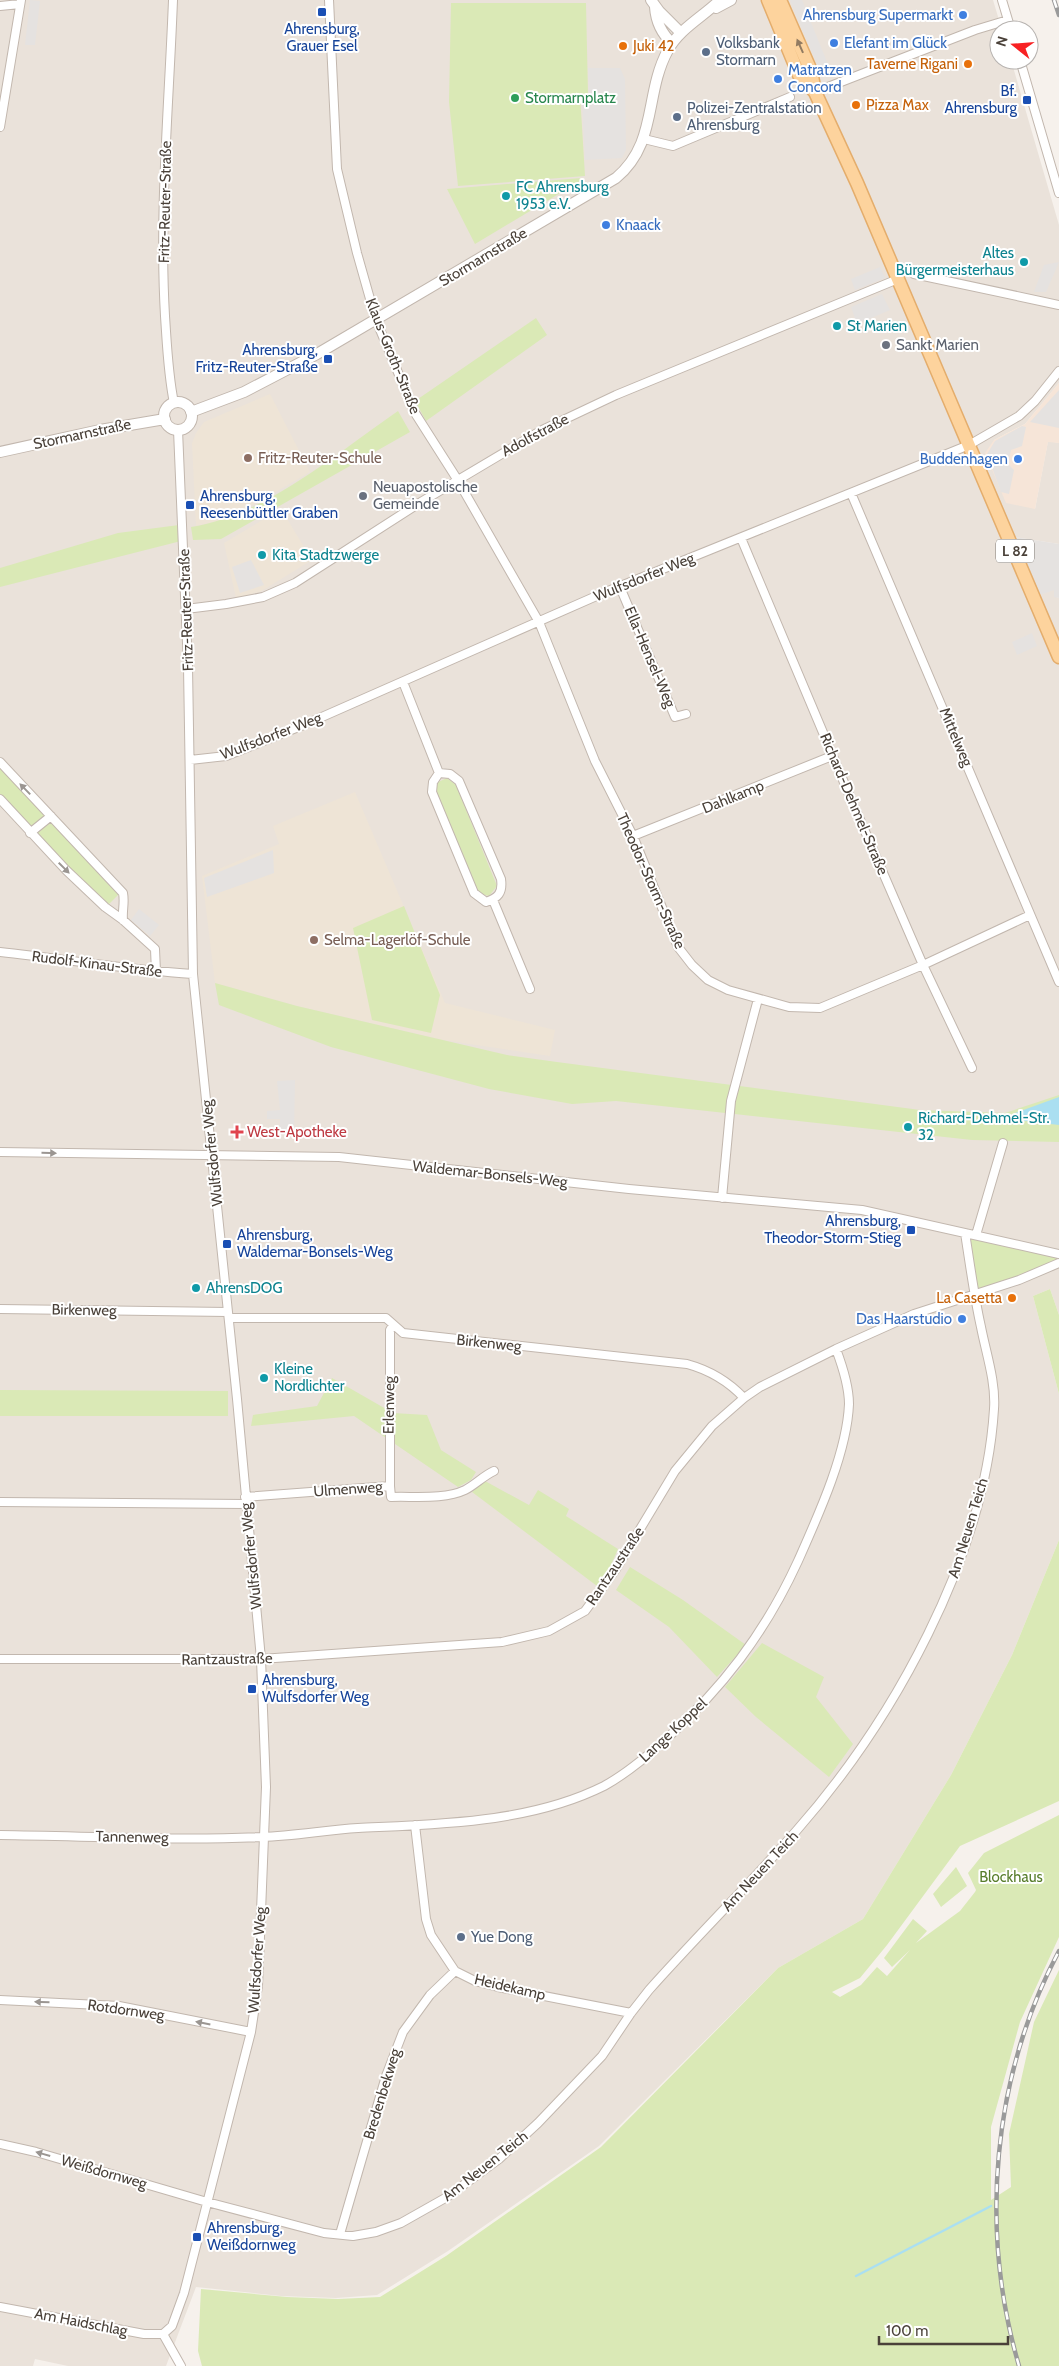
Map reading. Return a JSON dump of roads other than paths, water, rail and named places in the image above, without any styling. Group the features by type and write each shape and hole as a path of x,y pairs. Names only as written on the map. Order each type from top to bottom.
{"main road":[{"name":"L 82","path":"768,0 799,75 815,92"},
{"name":"L 82","path":"780,0 811,70 815,92 898,279 1059,657"}],"street":[{"name":"Fritz-Reuter-Straße","path":"173,0 163,231 163,287 168,363 174,403"},
{"name":"Klaus-Groth-Straße","path":"329,0 336,169 376,320 415,413 457,480 539,622"},
{"path":"708,12 720,0"},
{"path":"708,12 731,0"},
{"path":"1002,0 1008,20"},
{"path":"0,6 20,2 0,127"},
{"path":"653,3 681,32"},
{"path":"653,3 658,24 672,43"},
{"name":"Stormarnstraße","path":"192,412 260,384 376,320 613,180 627,169 644,140 656,79 672,43 681,32 708,12"},
{"path":"815,92 924,49 989,27"},
{"path":"1023,70 1059,193"},
{"path":"644,140 673,146 790,97"},
{"path":"914,274 1059,305"},
{"name":"Adolfstraße","path":"186,609 263,597 295,583 516,443 616,395 898,279"},
{"name":"Wulfsdorfer Weg","path":"163,2334 172,2326 176,2317 251,2032 258,1986 266,1787 260,1659 246,1501 229,1315 193,974 190,760 226,756 403,682 620,587 969,446 1019,416 1035,401 1059,371"},
{"path":"174,403 184,403 192,412 190,424 184,429 178,430 170,427 165,419 166,409 174,403"},
{"name":"Stormarnstraße","path":"0,452 100,430 165,419"},
{"name":"Fritz-Reuter-Straße","path":"178,430 190,760"},
{"name":"Mittelweg","path":"851,493 1059,982"},
{"name":"Richard-Dehmel-Straße","path":"741,538 832,756 923,965 972,1068"},
{"name":"Ella-Hensel-Weg","path":"620,587 675,717 686,714"},
{"name":"Theodor-Storm-Straße","path":"539,622 595,761 633,836 678,947 692,965 708,980 728,990 789,1008 820,1008 923,965 1030,915"},
{"path":"403,682 439,773"},
{"name":"Dahlkamp","path":"633,836 832,756"},
{"path":"0,762 123,893 123,920"},
{"path":"439,773 450,774 459,781 501,879 502,888 499,895 493,900 486,902 474,893 432,792 433,782 439,773"},
{"path":"0,798 30,833 105,907 123,920 155,949 156,972"},
{"path":"30,833 50,816"},
{"path":"493,900 530,989"},
{"name":"Rudolf-Kinau-Straße","path":"0,952 156,972 193,974"},
{"path":"722,1198 732,1101 758,1000"},
{"path":"976,1235 1004,1143"},
{"name":"Waldemar-Bonsels-Weg","path":"0,1152 339,1157 455,1171 875,1212 1059,1254"},
{"name":"Am Neuen Teich","path":"207,2202 324,2233 353,2236 376,2232 401,2223 447,2197 499,2159 538,2123 602,2056 631,2013 684,1950 797,1830 823,1798 893,1698 930,1633 957,1567 980,1498 989,1451 994,1407 989,1367 974,1293 965,1232"},
{"name":"Rantzaustraße","path":"0,1659 260,1659 502,1642 534,1636 564,1624 585,1611 603,1589 676,1471 694,1446 712,1426 744,1398 760,1387 836,1349 914,1314 1019,1280 1059,1263"},
{"name":"Birkenweg","path":"0,1309 386,1318 403,1334 686,1364 701,1368 715,1375 734,1388 744,1398"},
{"name":"Erlenweg","path":"390,1486 390,1330 393,1325"},
{"name":"Lange Koppel","path":"265,1837 342,1829 415,1825 523,1812 586,1794 607,1784 642,1760 690,1718 735,1667 753,1644 794,1568 818,1517 846,1429 849,1401 836,1349"},
{"name":"Ulmenweg","path":"0,1502 246,1501 390,1486 390,1498 449,1494 466,1490 494,1471"},
{"name":"Heidekamp","path":"415,1825 426,1919 431,1935 455,1971 475,1981 498,1987 631,2013"},
{"name":"Tannenweg","path":"0,1836 265,1837"},
{"name":"Bredenbekweg","path":"340,2234 381,2092 403,2032 430,1995 455,1971"},
{"name":"Rotdornweg","path":"0,2000 119,2006 251,2032"},
{"name":"Weißdornweg","path":"0,2144 36,2152 207,2202"},
{"name":"Am Haidschlag","path":"0,2307 144,2334 163,2334"},
{"path":"163,2334 181,2366"}],"water":[{"path":"1059,1097 1059,1125 1017,1120 1015,1113"}],"waterway":[{"path":"856,2276 991,2206"}],"railway":[{"path":"1054,0 1059,15"},
{"path":"1019,2366 1006,2314 999,2261 996,2208 999,2154 1006,2102 1019,2050 1036,1999 1059,1951"}],"place":[{"name":"Ahrensburg, Grauer Esel","path":"322,12"},
{"name":"Ahrensburg Supermarkt","path":"963,15"},
{"name":"Elefant im Glück","path":"834,43"},
{"name":"Juki 42","path":"623,46"},
{"name":"Volksbank Stormarn","path":"706,52"},
{"name":"Taverne Rigani","path":"968,64"},
{"name":"Matratzen Concord","path":"778,79"},
{"name":"Stormarnplatz","path":"515,98"},
{"name":"Bf. Ahrensburg","path":"1027,100"},
{"name":"Pizza Max","path":"856,105"},
{"name":"Polizei-Zentralstation Ahrensburg","path":"677,117"},
{"name":"FC Ahrensburg 1953 e.V.","path":"506,196"},
{"name":"Knaack","path":"606,225"},
{"name":"Altes Bürgermeisterhaus","path":"1024,262"},
{"name":"St Marien","path":"837,326"},
{"name":"Sankt Marien","path":"886,345"},
{"name":"Ahrensburg, Fritz-Reuter-Straße","path":"328,359"},
{"name":"Fritz-Reuter-Schule","path":"248,458"},
{"name":"Buddenhagen","path":"1018,459"},
{"name":"Neuapostolische Gemeinde","path":"363,496"},
{"name":"Ahrensburg, Reesenbüttler Graben","path":"190,505"},
{"name":"Kita Stadtzwerge","path":"262,555"},
{"name":"Selma-Lagerlöf-Schule","path":"314,940"},
{"name":"Richard-Dehmel-Str. 32","path":"908,1127"},
{"name":"West-Apotheke","path":"237,1132"},
{"name":"Ahrensburg, Theodor-Storm-Stieg","path":"911,1230"},
{"name":"Ahrensburg, Waldemar-Bonsels-Weg","path":"227,1244"},
{"name":"AhrensDOG","path":"196,1288"},
{"name":"La Casetta","path":"1012,1298"},
{"name":"Das Haarstudio","path":"962,1319"},
{"name":"Kleine Nordlichter","path":"264,1378"},
{"name":"Ahrensburg, Wulfsdorfer Weg","path":"252,1689"},
{"name":"Yue Dong","path":"461,1937"},
{"name":"Ahrensburg, Weißdornweg","path":"197,2237"}],"park label":[{"name":"Blockhaus","path":"1011,1877"}]}
